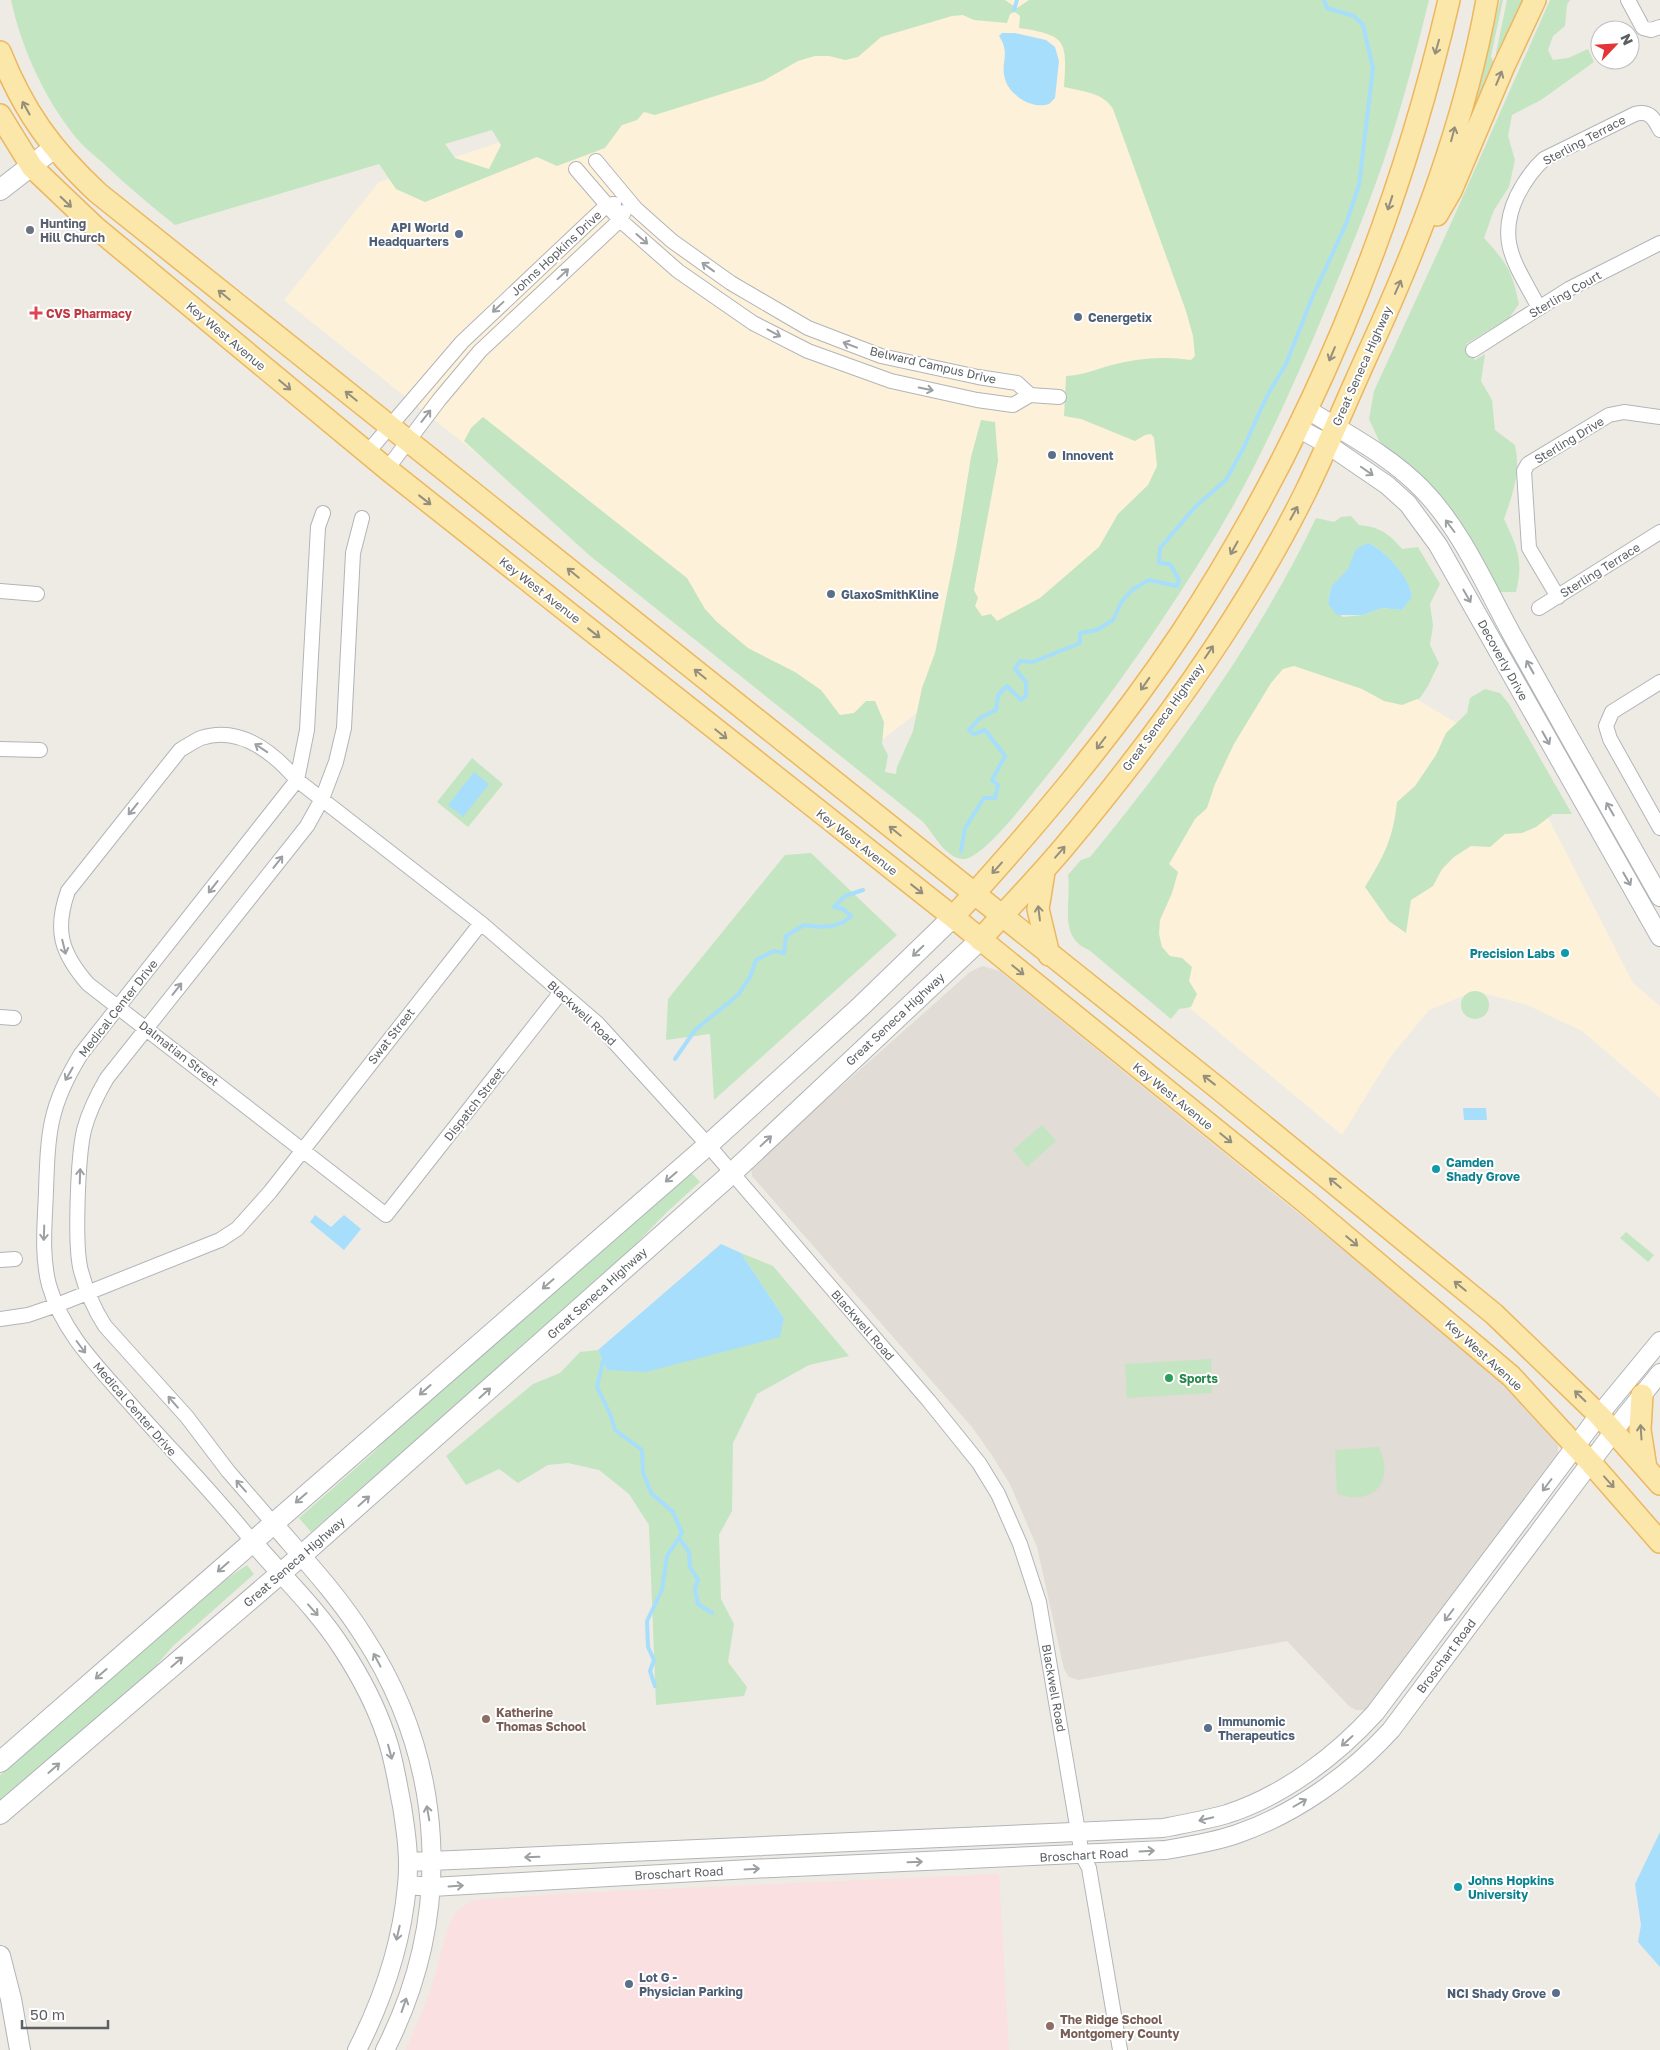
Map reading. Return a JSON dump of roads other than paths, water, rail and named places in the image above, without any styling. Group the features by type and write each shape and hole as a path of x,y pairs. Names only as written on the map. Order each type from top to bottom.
{"main road":[{"path":"0,1762 708,1145 859,1008 953,917 1034,828 1071,783 1180,634 1229,558 1303,419 1373,258 1414,128 1449,0"},
{"name":"Great Seneca Highway","path":"0,1814 301,1556 731,1174 980,940 1044,871 1109,791 1172,707 1238,610 1304,494 1409,263 1447,157 1481,32 1486,0"},
{"path":"1409,263 1451,191 1500,74 1534,0"},
{"path":"0,52 33,121 78,174 127,218 975,893 1494,1314 1599,1415 1653,1476"},
{"name":"Key West Avenue","path":"0,115 32,166 95,227 367,453 953,917 1305,1202 1438,1313 1511,1376 1576,1446 1660,1542"},
{"path":"0,190 54,148"},
{"path":"1044,871 1038,909 1049,954"},
{"path":"1642,1395 1640,1430 1653,1476"},
{"path":"0,1956 11,1999 20,2050"}],"street":[{"path":"1628,0 1640,26 1651,30 1660,27"},
{"name":"Sterling Terrace","path":"1539,308 1515,263 1507,239 1507,222 1524,183 1534,168 1544,159 1635,114 1646,113 1651,115 1660,130"},
{"name":"Belward Campus Drive","path":"596,162 629,201 672,241 731,283 808,328 881,356 978,377 1017,383 1030,395"},
{"name":"Belward Campus Drive","path":"576,169 620,220 678,272 753,323 826,360 891,381 977,400 1014,405 1030,395 1059,397"},
{"name":"Johns Hopkins Drive","path":"367,453 462,342 607,206 629,201"},
{"name":"Johns Hopkins Drive","path":"387,469 480,350 620,220 629,201"},
{"name":"Sterling Court","path":"1473,350 1569,290 1660,243"},
{"name":"Sterling Drive","path":"1558,597 1529,548 1524,470 1528,464 1609,415 1624,412 1660,417"},
{"name":"Decoverly Drive","path":"1303,419 1331,435 1384,458 1423,490 1458,536 1571,742 1660,897"},
{"name":"Decoverly Drive","path":"1331,435 1408,504 1438,545 1660,937"},
{"path":"297,780 307,730 318,527 322,513"},
{"path":"362,518 353,553 344,728 336,762 322,799 307,826 146,1028 96,1095 84,1133 78,1241 81,1270 88,1294 105,1326 187,1417 228,1471 344,1608 364,1636 410,1727 419,1763 432,1835 432,1888 414,1975 395,2031 385,2050"},
{"name":"Sterling Terrace","path":"1539,608 1660,532"},
{"path":"0,591 37,594"},
{"path":"1660,682 1612,712 1606,726 1610,739 1660,828"},
{"name":"Dalmatian Street","path":"297,780 280,761 238,736 200,738 180,750 68,891 62,909 61,933 66,955 88,984 386,1214"},
{"path":"0,749 40,750"},
{"name":"Blackwell Road","path":"297,780 481,923 597,1023 708,1145 731,1174 929,1401 979,1462 998,1494 1020,1544 1039,1602 1082,1855 1089,1868 1120,2050"},
{"name":"Medical Center Drive","path":"297,780 81,1054 67,1078 56,1103 50,1125 44,1256 49,1286 70,1332 88,1356 191,1473 218,1499 280,1574 325,1624 343,1649 373,1705 386,1735 395,1768 407,1838 407,1885 390,1968 372,2021 357,2050"},
{"name":"Swat Street","path":"0,1319 28,1315 88,1294 220,1240 238,1229 481,923"},
{"name":"Dispatch Street","path":"386,1214 561,992"},
{"path":"0,1260 15,1259"},
{"name":"Broschart Road","path":"408,1862 1162,1828 1228,1813 1255,1803 1324,1761 1348,1741 1375,1713 1599,1415 1660,1341"},
{"name":"Broschart Road","path":"407,1885 432,1888 750,1869 1165,1850 1236,1835 1265,1823 1337,1780 1391,1730 1614,1431 1660,1373"}],"water":[{"path":"1002,33 1015,33 1046,40 1055,47 1059,61 1055,98 1049,104 1036,105 1022,100 1007,85 1004,73 1005,53 999,36"},
{"path":"1367,543 1388,557 1402,573 1412,597 1402,610 1382,608 1363,615 1337,615 1328,604 1331,587 1348,569 1356,549"},
{"path":"474,772 489,784 463,817 448,805"},
{"path":"1463,1108 1486,1108 1487,1120 1464,1120"},
{"path":"315,1215 331,1227 344,1215 361,1229 344,1250 310,1222"},
{"path":"721,1244 741,1253 784,1318 780,1337 646,1372 607,1370 598,1350"},
{"path":"1660,1832 1660,1967 1638,1942 1641,1925 1635,1884"}],"waterway":[{"path":"1014,10 1017,0"},
{"path":"961,851 965,828 984,798 995,798 998,785 992,780 1005,756 985,730 974,734 969,730 980,718 996,710 998,695 1007,686 1021,700 1026,696 1026,682 1015,669 1020,661 1033,662 1080,643 1080,633 1097,630 1113,620 1122,601 1133,589 1149,580 1177,586 1179,580 1170,564 1159,563 1160,548 1196,506 1226,480 1243,449 1267,396 1286,364 1312,298 1346,224 1359,185 1373,68 1363,25 1354,16 1327,8 1324,0"},
{"path":"675,1059 695,1030 738,995 750,977 756,960 774,951 784,953 786,936 804,925 816,927 829,926 846,920 851,916 843,909 834,907 845,896 863,890"},
{"path":"603,1361 597,1387 611,1416 615,1430 642,1450 643,1472 651,1493 673,1512 682,1533 667,1556 662,1590 647,1621 648,1647 654,1660 650,1671 655,1686"},
{"path":"679,1538 689,1552 690,1567 698,1580 695,1589 698,1604 712,1613"}],"place":[{"name":"Hunting Hill Church","path":"30,230"},
{"name":"API World Headquarters","path":"459,234"},
{"name":"CVS Pharmacy","path":"36,313"},
{"name":"Cenergetix","path":"1078,317"},
{"name":"Innovent","path":"1052,455"},
{"name":"GlaxoSmithKline","path":"831,594"},
{"name":"Precision Labs","path":"1565,953"},
{"name":"Camden Shady Grove","path":"1436,1169"},
{"name":"Sports","path":"1169,1378"},
{"name":"Katherine Thomas School","path":"486,1719"},
{"name":"Immunomic Therapeutics","path":"1208,1728"},
{"name":"Johns Hopkins University","path":"1458,1887"},
{"name":"Lot G - Physician Parking","path":"629,1984"},
{"name":"NCI Shady Grove","path":"1556,1993"},
{"name":"The Ridge School Montgomery County","path":"1050,2026"}]}
